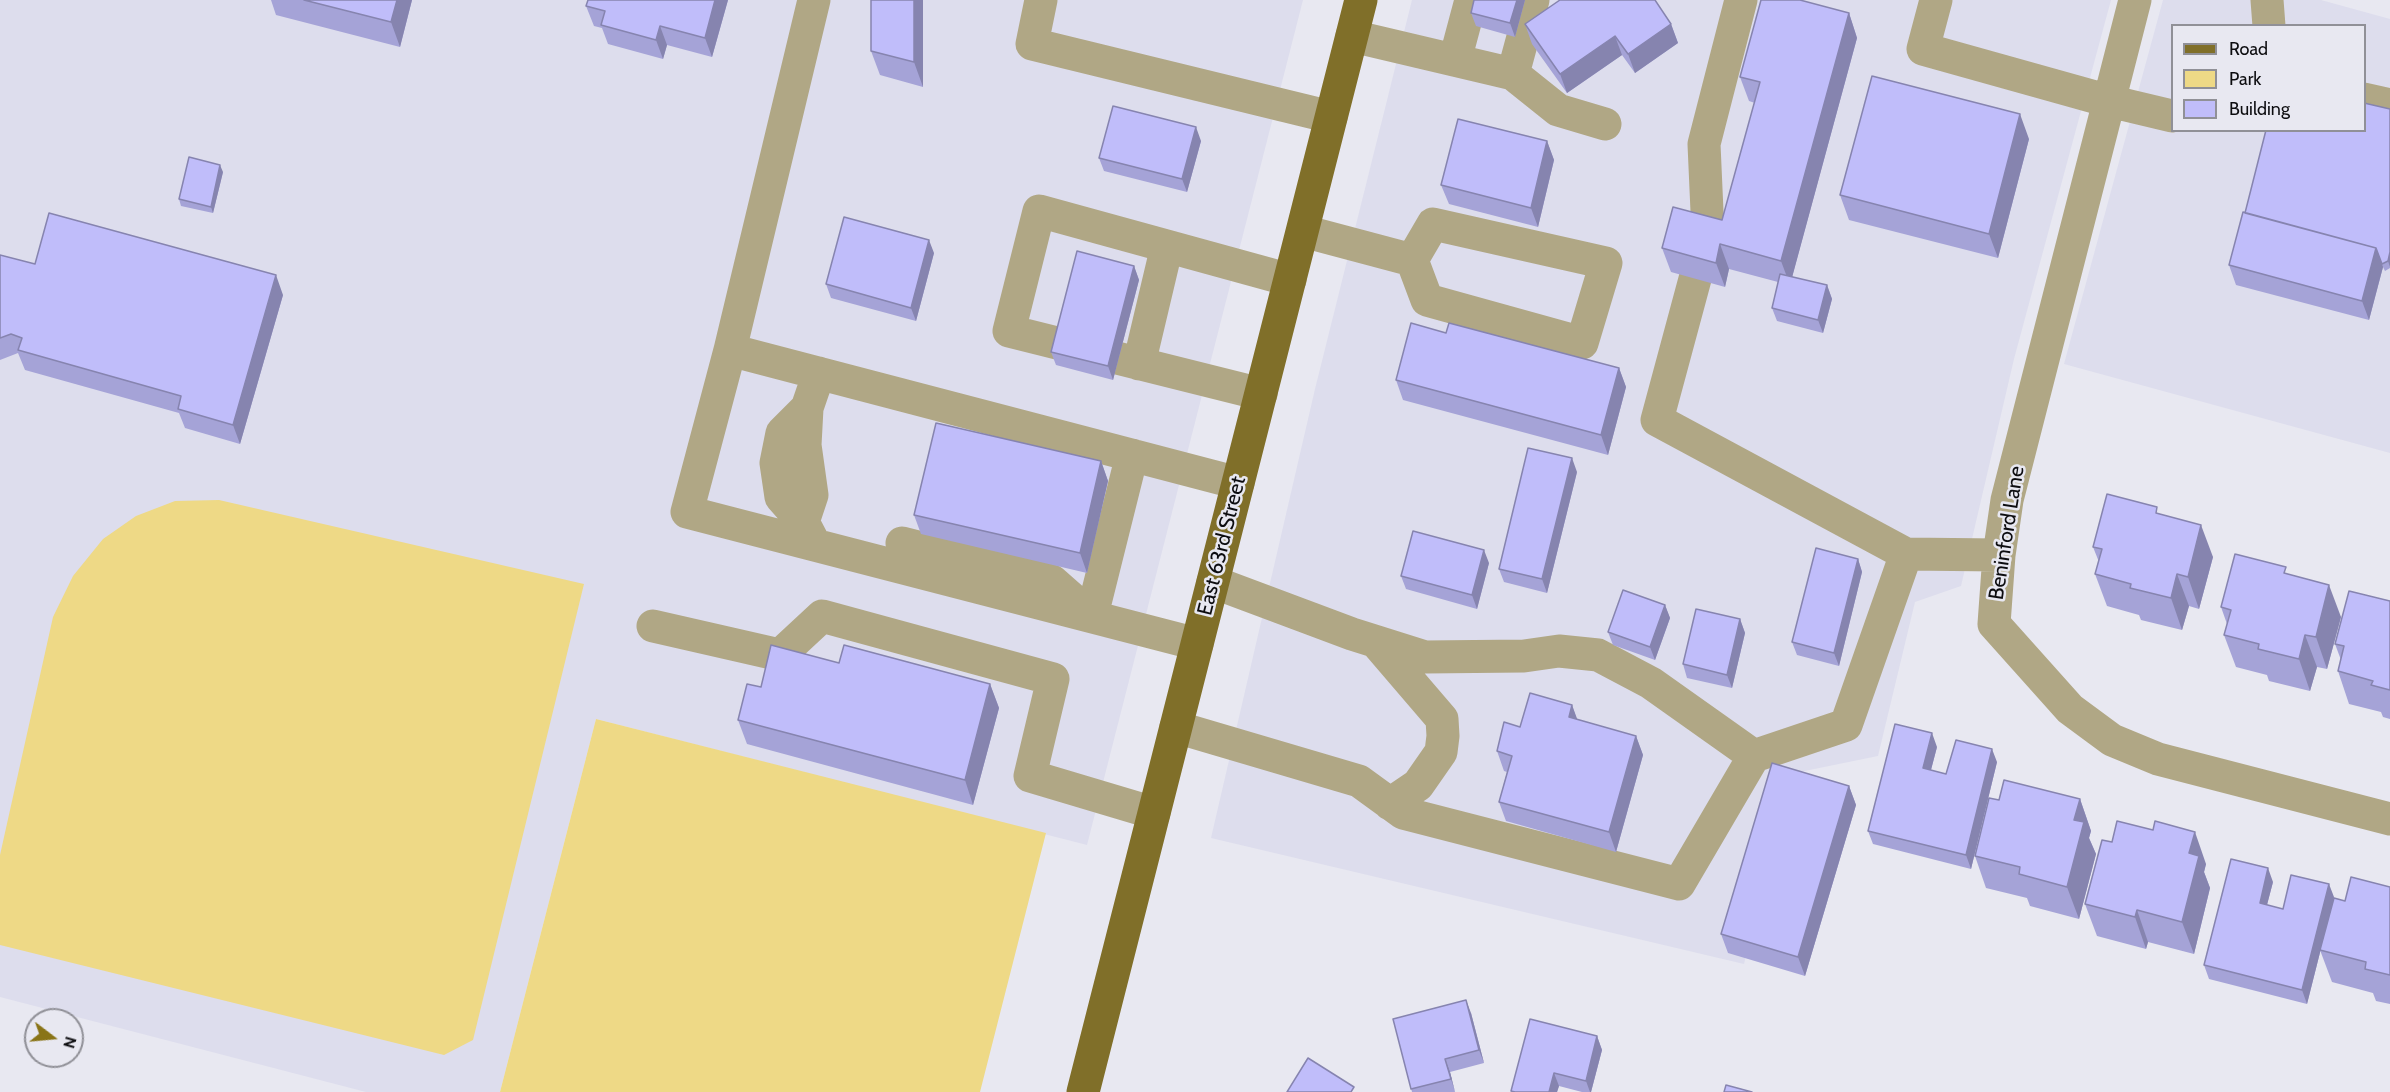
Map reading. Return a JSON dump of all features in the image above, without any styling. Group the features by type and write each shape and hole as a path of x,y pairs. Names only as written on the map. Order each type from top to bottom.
{"main road":[{"name":"East 63rd Street","path":"1083,1092 1360,0"}],"street":[{"path":"814,0 730,350 687,512 809,533 1197,644"},
{"path":"1041,0 1032,44 1331,117"},
{"path":"1455,60 1471,0"},
{"path":"1513,74 1533,0"},
{"path":"1708,234 1704,144 1741,0"},
{"path":"1936,0 1923,49 2109,101 2171,116"},
{"name":"Beninford Lane","path":"2135,0 2007,500 1999,555 1994,624 2070,709 2103,734 2134,751 2390,819"},
{"path":"2267,0 2269,24"},
{"path":"1352,36 1513,74 1557,110 1605,124"},
{"path":"2366,99 2390,105"},
{"path":"1261,394 1009,331 1039,211 1290,280"},
{"path":"1432,224 1606,262 1582,343 1427,300 1412,260 1432,224"},
{"path":"1303,231 1412,260"},
{"path":"1139,364 1167,246"},
{"path":"1695,279 1657,420 1906,554 1999,555"},
{"path":"730,350 1238,483"},
{"path":"809,533 812,495 805,445 807,408 819,373"},
{"path":"1092,615 1132,455"},
{"path":"1176,727 1359,781 1403,813 1679,884 1754,756 1846,725 1906,554"},
{"path":"1213,582 1376,642 1425,657 1524,656 1559,651 1598,656 1651,682 1754,756"},
{"path":"653,626 780,655 822,616 1053,679 1030,776 1154,813"},
{"path":"1376,642 1442,719 1442,752 1418,785 1390,804"}],"shaded area":[{"path":"0,0 1303,0 1087,845 596,719 500,1092 366,1092 84,1019 84,1008 42,1008 0,997"},
{"path":"1412,0 2111,0 2014,359 1961,586 1915,602 1878,756 1790,774 1744,964 1211,838 1315,389"},
{"path":"2163,0 2321,0 2390,19 2390,453 2064,364"}],"green space":[{"path":"219,500 584,584 473,1040 444,1055 0,945 0,855 53,617 73,576 103,539 136,516 175,501"},
{"path":"596,719 1046,833 980,1092 500,1092"}],"building":[{"path":"304,0 397,0 391,22"},
{"path":"588,0 715,0 705,38 660,26 656,40 601,25 605,11 586,6"},
{"path":"871,0 914,0 914,62 871,51"},
{"path":"1474,0 1517,0 1510,23 1471,13"},
{"path":"1560,0 1655,0 1671,24 1628,54 1615,36 1560,74 1525,24"},
{"path":"1761,0 1800,0 1849,13 1781,261 1720,244 1716,263 1662,248 1673,207 1722,220 1760,82 1740,77"},
{"path":"1872,76 2020,114 1989,234 1840,195"},
{"path":"2366,103 2390,109 2390,252 2388,261 2382,264 2376,248 2245,213 2265,132 2366,132"},
{"path":"1113,106 1196,127 1182,179 1099,158"},
{"path":"1458,119 1547,141 1531,208 1441,185"},
{"path":"189,157 220,165 211,207 179,199"},
{"path":"2243,212 2376,248 2362,301 2229,265"},
{"path":"49,213 276,275 233,425 178,409 181,396 18,350 22,338 11,334 0,338 0,255 35,264"},
{"path":"844,217 929,240 911,308 826,284"},
{"path":"1077,251 1134,266 1108,366 1051,352"},
{"path":"1780,274 1827,285 1818,320 1772,308"},
{"path":"1411,323 1446,333 1449,323 1619,368 1601,435 1396,380"},
{"path":"936,423 1101,461 1080,553 914,515"},
{"path":"1528,448 1572,458 1542,579 1499,569"},
{"path":"2107,494 2157,507 2156,513 2201,525 2188,577 2177,574 2171,598 2130,588 2131,584 2095,574 2102,549 2093,547"},
{"path":"1413,531 1484,550 1472,595 1401,576"},
{"path":"1816,548 1858,559 1834,653 1792,642"},
{"path":"2235,554 2286,567 2284,573 2329,585 2316,637 2305,635 2299,659 2258,649 2259,644 2224,635 2231,610 2221,607"},
{"path":"1623,590 1665,605 1650,647 1608,632"},
{"path":"2349,591 2390,601 2390,690 2371,685 2373,681 2338,671 2344,646 2335,644"},
{"path":"1696,609 1740,619 1727,675 1683,664"},
{"path":"771,645 839,663 844,645 990,684 965,780 738,720 747,684 761,687"},
{"path":"1530,693 1572,705 1569,717 1636,736 1609,832 1499,802 1512,756 1497,751 1504,722 1520,727"},
{"path":"1895,724 1932,733 1923,768 1946,774 1956,740 1992,749 1966,855 1868,831"},
{"path":"1772,763 1849,786 1798,957 1721,934"},
{"path":"2004,780 2080,799 2074,820 2084,822 2067,887 2019,874 2020,867 1975,856 1989,798 1999,800"},
{"path":"2117,821 2153,830 2155,821 2195,832 2189,853 2199,856 2182,922 2137,910 2135,917 2085,904 2102,840 2112,842"},
{"path":"2231,859 2268,868 2260,903 2283,909 2291,875 2329,884 2302,990 2204,965"},
{"path":"2351,877 2390,887 2390,975 2365,969 2366,962 2320,950 2334,898 2345,901"},
{"path":"1466,1000 1479,1050 1445,1059 1451,1079 1411,1089 1393,1019"},
{"path":"1530,1019 1597,1036 1586,1081 1554,1073 1549,1092 1511,1091"},
{"path":"1308,1058 1354,1087 1351,1092 1287,1092"},
{"path":"1726,1085 1752,1092 1724,1092"}]}
